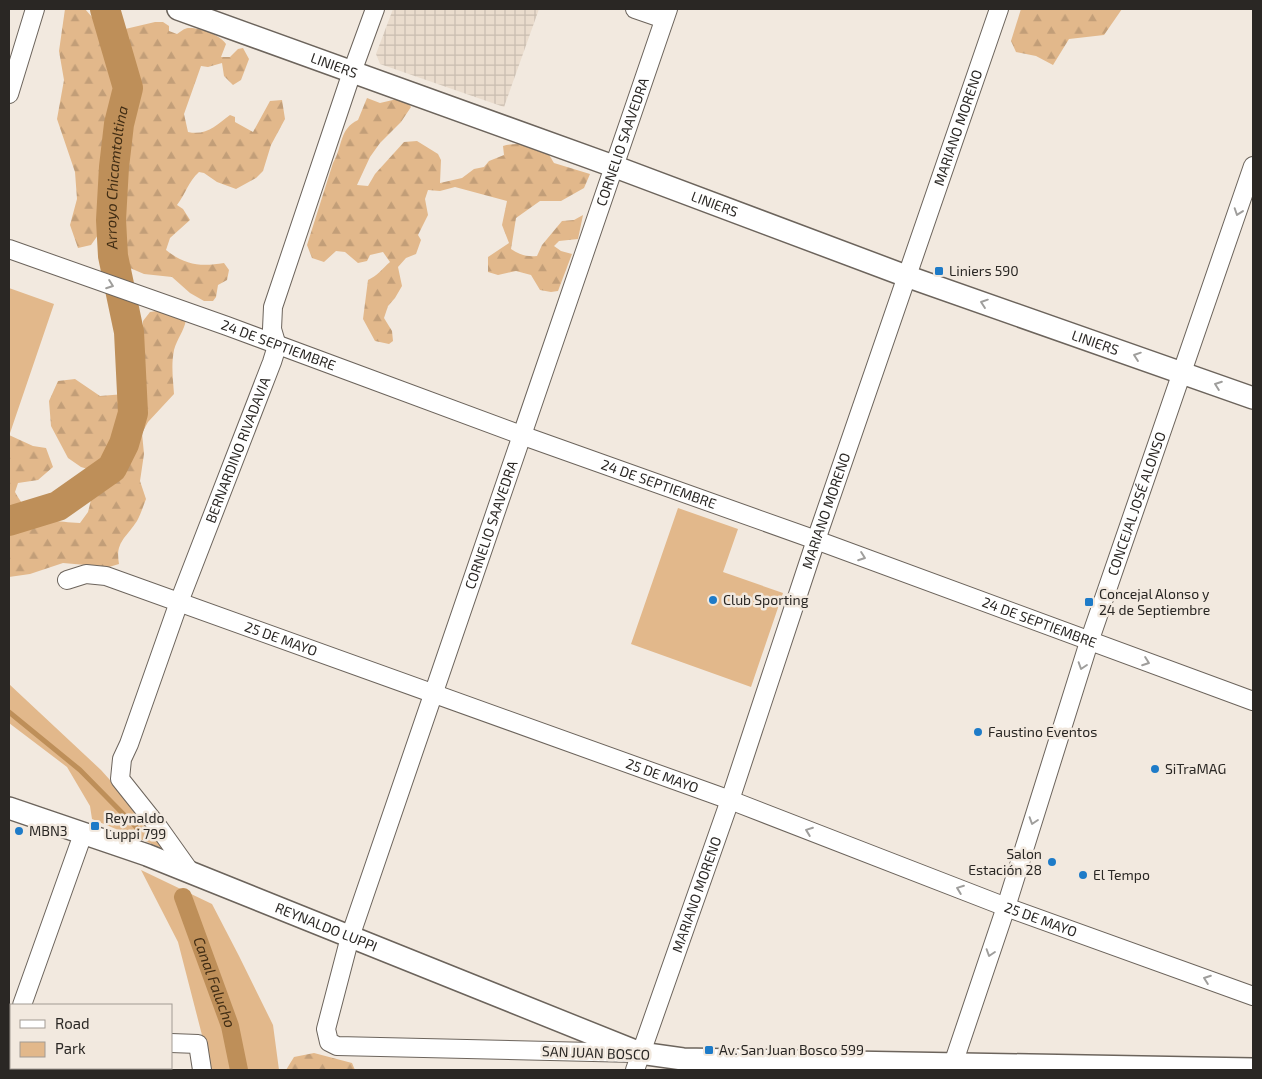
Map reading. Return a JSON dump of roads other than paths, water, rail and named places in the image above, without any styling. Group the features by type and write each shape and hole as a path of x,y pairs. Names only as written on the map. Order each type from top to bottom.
{"street":[{"path":"9,94 35,9"},
{"name":"LINIERS","path":"178,9 613,166 906,276 1184,372 1253,398"},
{"name":"BERNARDINO RIVADAVIA","path":"191,873 159,828 120,779 122,759 129,744 178,602 272,362 277,346 272,329 273,307 375,9"},
{"path":"636,9 666,14"},
{"name":"MARIANO MORENO","path":"637,1062 730,800 816,540 999,9"},
{"name":"CORNELIO SAAVEDRA","path":"329,1042 326,1029 350,936 666,14"},
{"name":"CONCEJAL JOSÉ ALONSO","path":"953,1067 1006,907 1089,642 1184,372 1253,166"},
{"name":"24 DE SEPTIEMBRE","path":"9,249 816,540 1253,701"},
{"name":"25 DE MAYO","path":"67,580 86,574 106,576 730,800 1006,907 1253,996"},
{"name":"REYNALDO LUPPI","path":"9,808 147,855 350,936 637,1062"},
{"path":"22,1004 83,834"},
{"name":"SAN JUAN BOSCO","path":"329,1042 337,1046 637,1062 683,1060 953,1067 1253,1069"},
{"path":"172,1043 198,1044 202,1070"}],"waterway":[{"name":"Arroyo Chicamtoltina","path":"9,521 58,506 112,468 124,444 133,413 129,332 113,256 111,220 119,124 128,88 105,9"},
{"name":"Canal Falucho","path":"9,712 80,770 138,829"},
{"name":"Canal Falucho","path":"183,897 230,1026 239,1070"}],"place":[{"name":"Liniers 590","path":"939,271"},
{"name":"Club Sporting","path":"713,600"},
{"name":"Concejal Alonso y 24 de Septiembre","path":"1089,602"},
{"name":"Faustino Eventos","path":"978,732"},
{"name":"SiTraMAG","path":"1155,769"},
{"name":"Reynaldo Luppi 799","path":"95,826"},
{"name":"MBN3","path":"19,831"},
{"name":"Salon Estación 28","path":"1052,862"},
{"name":"El Tempo","path":"1083,875"},
{"name":"Av. San Juan Bosco 599","path":"709,1050"}]}
